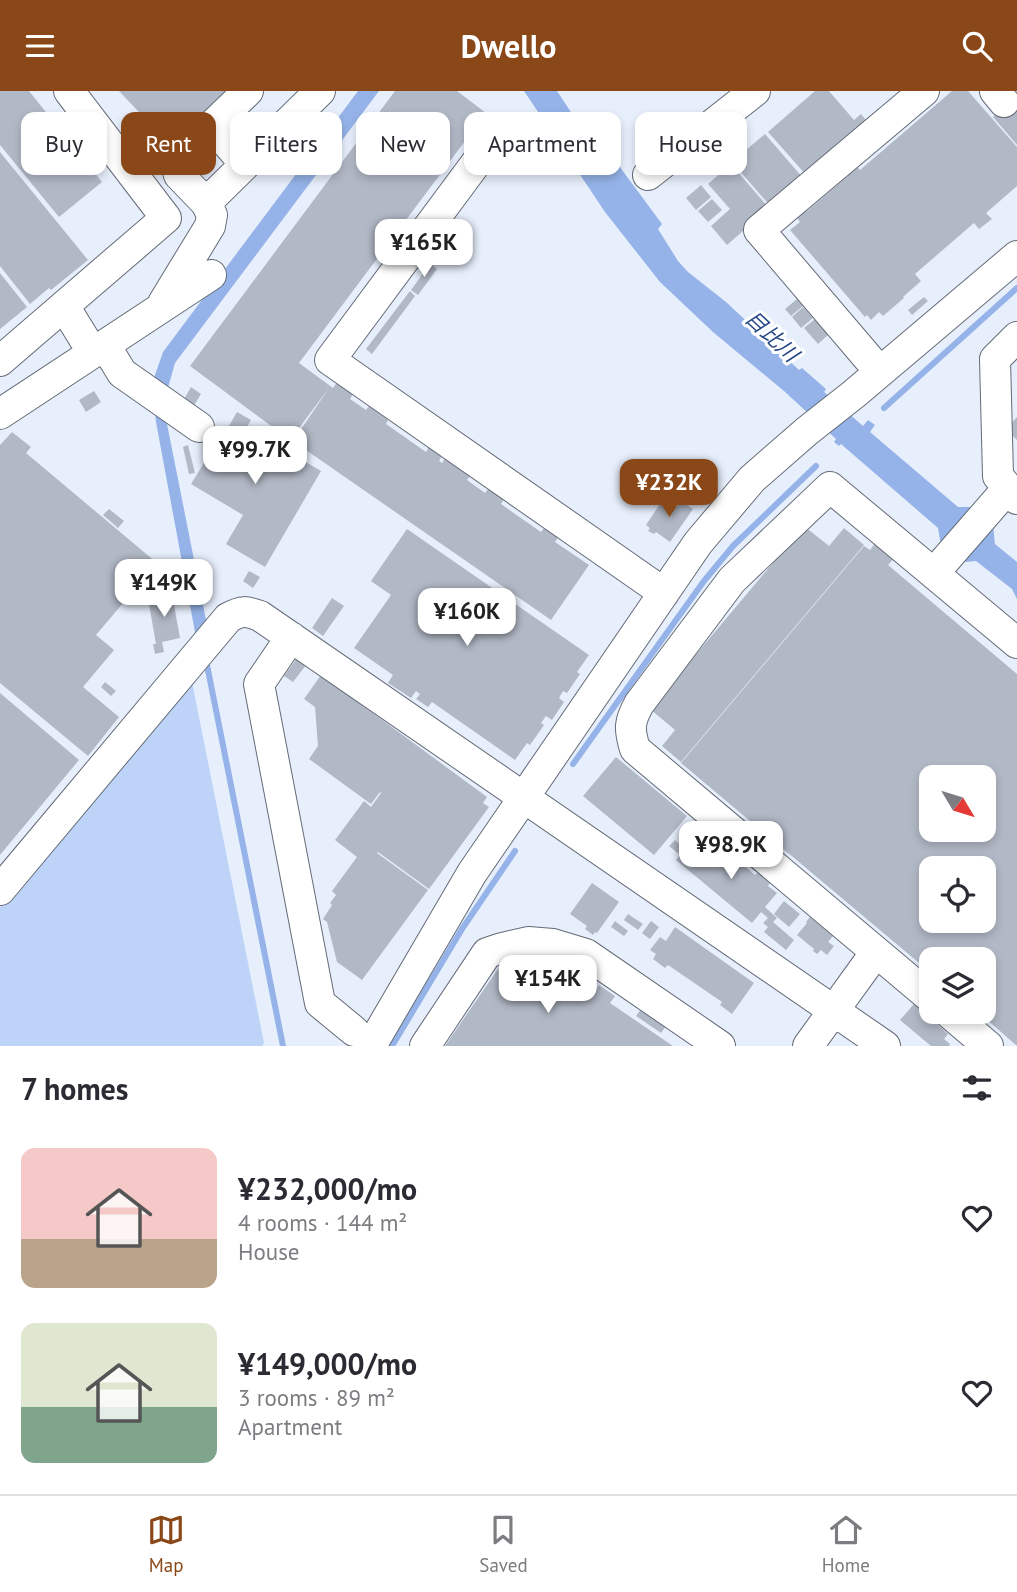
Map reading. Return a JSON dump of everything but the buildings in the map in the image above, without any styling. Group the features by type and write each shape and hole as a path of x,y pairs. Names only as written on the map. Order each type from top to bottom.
{"street":[{"path":"0,361 166,218 69,91"},
{"path":"216,122 248,91"},
{"path":"298,112 320,91"},
{"path":"728,112 755,91"},
{"path":"880,372 758,230 924,91"},
{"path":"146,191 162,175"},
{"path":"158,310 211,226 212,215 205,203 179,175"},
{"path":"205,203 234,175"},
{"path":"467,175 330,360 664,593"},
{"path":"291,637 259,684 320,1003 356,1041 698,543 743,489 807,431 1017,256"},
{"path":"0,414 211,275"},
{"path":"64,306 122,373 187,419"},
{"path":"941,565 984,515 1012,493 998,476 995,359 1017,337"},
{"path":"919,988 635,749 631,737 631,719 639,704 732,580 830,487 941,565 1017,643"},
{"path":"0,890 228,618 247,611 260,616 291,637 886,1046"},
{"path":"425,1046 486,953 527,943 554,944 586,954 720,1046"},
{"path":"808,1046 876,952"},
{"path":"962,1024 988,1046"}],"shaded area":[{"path":"358,91 379,91 363,112 356,112 356,122 342,140 342,112"},
{"path":"524,91 557,91 571,112 538,112"},
{"path":"621,169 662,224 658,229 688,272 726,302 799,370 802,368 826,389 824,392 863,426 868,420 875,425 870,432 958,507 972,507 993,525 995,544 1017,562 1017,599 1012,589 976,561 966,562 940,540 938,528 841,444 839,446 834,442 836,439 784,391 713,332 660,282 605,212 580,175 621,175"},
{"path":"295,175 316,175 175,363 167,391 167,424 208,630 197,643 152,388 163,352"},
{"path":"192,682 264,1043 262,1046 0,1046 0,907"}],"waterway":[{"path":"884,408 1017,288"},
{"path":"573,764 704,581 733,546 816,466"},
{"path":"206,660 283,1046"},
{"path":"392,1046 462,929 515,851"}],"water label":[{"name":"目比川","path":"772,336"}]}
